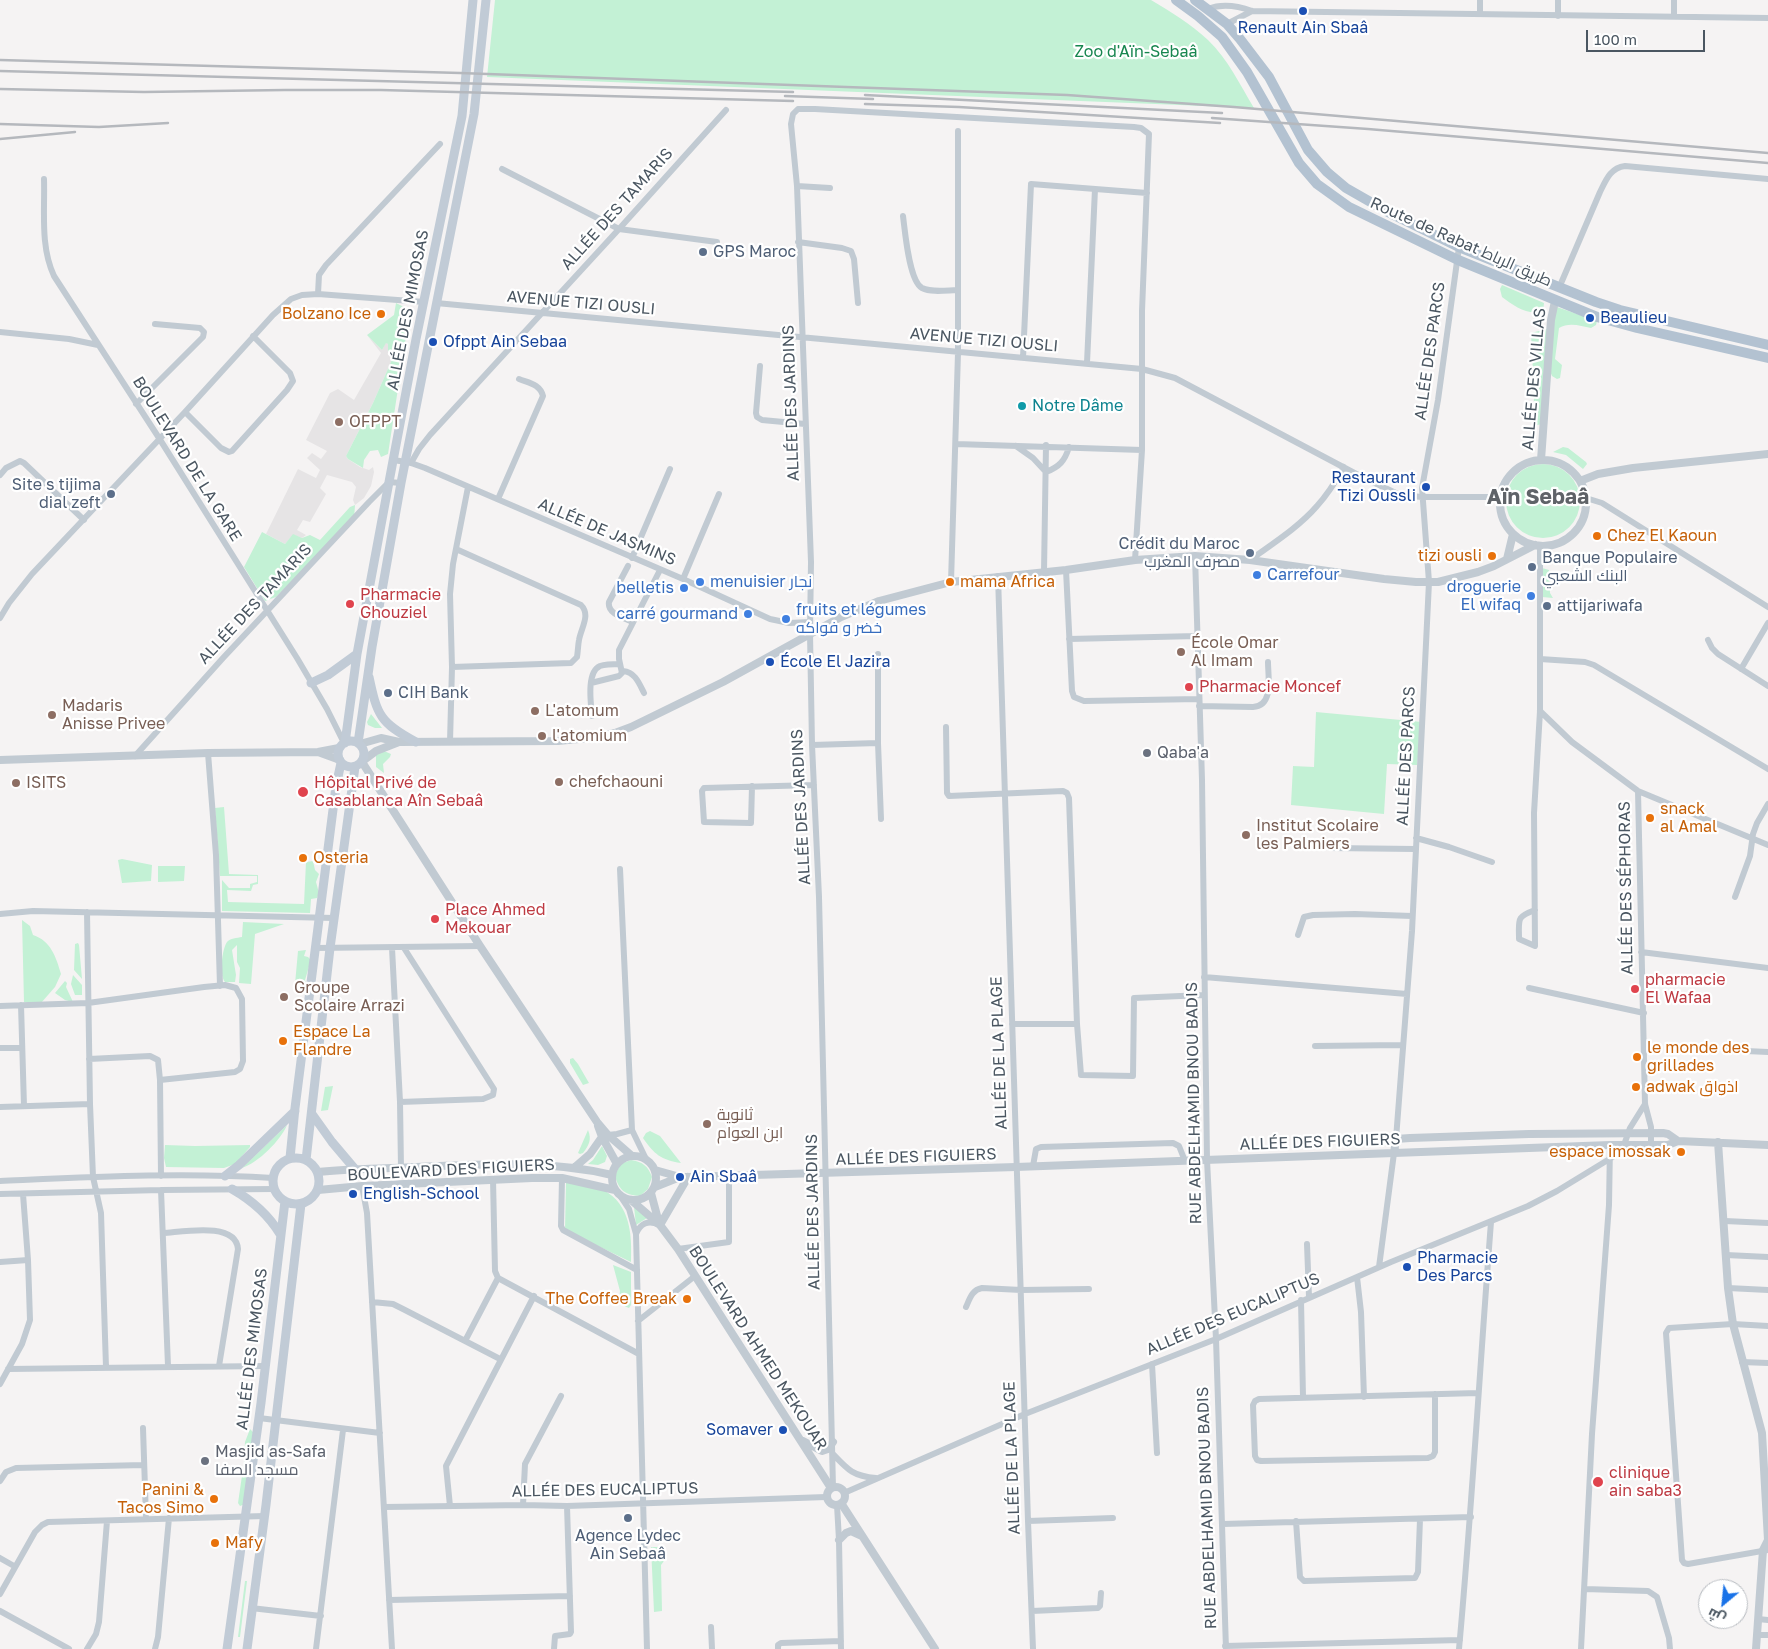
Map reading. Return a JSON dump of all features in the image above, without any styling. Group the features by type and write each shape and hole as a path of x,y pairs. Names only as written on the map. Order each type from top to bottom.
{"main road":[{"name":"ALLÉE DES MIMOSAS","path":"343,745 357,654 389,482 462,116 472,0"},
{"name":"ALLÉE DES MIMOSAS","path":"359,743 368,673 401,483 408,462 436,303 474,114 486,0"},
{"name":"Route de Rabat طريق الرباط","path":"1176,0 1215,30 1228,44 1251,80 1292,153 1317,184 1350,207 1458,260 1597,317 1768,358"},
{"name":"Route de Rabat طريق الرباط","path":"1203,4 1227,24 1269,77 1301,140 1317,162 1346,188 1459,247 1559,288 1620,310 1768,346"},
{"path":"311,683 333,672 357,654"},
{"path":"368,673 375,706 381,716 398,731 416,742"},
{"path":"290,1158 340,761 338,756 343,745 351,741 359,743 364,751 360,763 334,918 306,1160"},
{"path":"340,761 347,767 360,763"},
{"path":"225,1176 295,1111"},
{"path":"312,1114 354,1168"},
{"path":"290,1158 306,1160 318,1172 320,1178 318,1190 308,1201 301,1204 285,1201 280,1198 274,1189 273,1178 279,1166 290,1158"},
{"path":"232,1190 247,1198 262,1210 280,1234"},
{"name":"ALLÉE DES MIMOSAS","path":"227,1649 259,1418 285,1201"},
{"name":"ALLÉE DES MIMOSAS","path":"247,1649 251,1608 265,1516 301,1204"}],"street":[{"path":"1480,0 1480,14"},
{"path":"1558,0 1558,16"},
{"path":"1674,0 1674,16"},
{"path":"1203,4 1219,6 1228,3 1252,11 1768,18"},
{"path":"1227,24 1252,11"},
{"name":"ALLÉE DES JARDINS","path":"832,1488 833,1442 819,897 812,745 811,562 797,186 792,119 795,111 804,108 1141,128 1147,131 1150,137 1147,193"},
{"name":"ALLÉE DES TAMARIS","path":"408,462 430,435 726,110"},
{"path":"951,582 958,352 958,131"},
{"path":"318,294 320,275 326,265 440,144"},
{"name":"ALLÉE DES VILLAS","path":"1559,288 1607,177 1617,167 1768,179"},
{"path":"502,169 619,229 717,242"},
{"name":"BOULEVARD DE LA GARE","path":"44,179 45,240 50,267 72,305 159,438 327,709 343,745"},
{"path":"1023,358 1031,184 1147,193 1142,311 1142,450 1135,560"},
{"path":"797,186 830,188"},
{"path":"1087,363 1095,189"},
{"path":"903,216 910,261 916,282 928,290 958,290"},
{"path":"798,242 851,251 854,259 858,303"},
{"name":"ALLÉE DES PARCS","path":"1379,1267 1396,1139 1416,849 1429,582 1422,488 1438,400 1459,247"},
{"path":"0,618 9,603 32,574 185,412 253,336 273,315 292,300 302,295 318,294 424,302"},
{"name":"ALLÉE DES VILLAS","path":"1541,460 1551,320 1555,301"},
{"name":"AVENUE TIZI OUSLI","path":"436,303 1142,369 1175,378 1362,478 1400,495 1422,497 1500,497"},
{"path":"136,404 203,337 204,332 200,328 155,324"},
{"path":"0,332 69,339 98,345"},
{"path":"185,412 221,448 229,452 282,397 292,385 292,377 287,369 253,336"},
{"path":"760,366 757,417 762,420 805,424"},
{"path":"498,499 543,396 541,390 536,385 519,378"},
{"path":"956,444 1142,450"},
{"path":"1014,445 1033,458 1046,472"},
{"path":"1044,572 1046,446"},
{"path":"1046,472 1060,466 1069,447"},
{"path":"1580,481 1598,474 1633,468 1768,454"},
{"name":"ALLÉE DE JASMINS","path":"394,460 408,462 498,499 770,619 790,623 810,622"},
{"path":"359,743 381,738 399,742 558,740 589,738 614,733 631,727 723,682 841,617 880,601 951,582 1066,570 1135,560 1195,556 1250,560 1384,579 1429,582 1454,578 1478,572 1538,546 1553,545 1565,540 1575,532 1582,522 1586,510 1586,498 1580,481 1570,469 1556,462 1541,460 1524,465 1510,475 1500,497 1502,517 1513,534 1523,541 1538,546"},
{"path":"0,474 12,464 20,461 24,463 84,520"},
{"path":"1250,560 1316,508 1330,491 1344,467"},
{"path":"632,558 670,469"},
{"path":"389,482 401,483"},
{"name":"ALLÉE DES TAMARIS","path":"135,756 266,611 389,482"},
{"path":"450,742 452,667 450,594 456,548 468,487"},
{"path":"683,579 719,494"},
{"path":"1586,498 1602,503 1768,607"},
{"path":"1507,559 1513,534"},
{"path":"1535,910 1522,915 1518,920 1519,939 1535,946 1535,910 1534,813 1540,711 1538,546"},
{"path":"452,667 571,663 577,657 579,639 586,616 585,609 581,605 456,548"},
{"name":"RUE ABDELHAMID BNOU BADIS","path":"1195,556 1202,780 1206,1160 1216,1339 1225,1647"},
{"path":"628,566 608,607 611,612 633,622"},
{"path":"591,683 619,676 622,667 619,650 660,570"},
{"path":"1066,570 1072,691 1076,699 1084,701 1199,702 1253,707 1261,706 1267,699 1268,693 1268,662"},
{"name":"ALLÉE DE LA PLAGE","path":"998,576 1033,1649"},
{"path":"1741,669 1768,623"},
{"path":"1069,639 1197,636"},
{"path":"1708,640 1714,651 1768,686"},
{"path":"878,654 878,743 881,819"},
{"path":"1540,660 1585,662 1594,665 1768,769"},
{"path":"592,716 592,675 597,668 603,665 622,667 634,676 644,693"},
{"path":"1540,711 1572,742 1638,791 1768,846"},
{"path":"946,728 947,793 949,796 1063,792 1067,793 1069,798 1077,1024 1081,1075 1133,1076 1134,998 1204,995"},
{"path":"399,742 376,751 360,763 597,1122 617,1164"},
{"path":"812,745 878,743"},
{"path":"0,760 208,752 318,752 343,745"},
{"path":"208,752 216,849 220,986"},
{"path":"318,752 340,761"},
{"path":"752,786 751,823 704,822 702,789 752,786 814,785"},
{"name":"ALLÉE DES SÉPHORAS","path":"1638,791 1645,1104 1650,1120 1651,1145"},
{"path":"1735,897 1746,869 1757,823 1768,804"},
{"path":"1416,838 1492,862"},
{"path":"1330,848 1416,849"},
{"path":"620,869 632,1130 646,1159 655,1170 657,1178 653,1190 642,1199 631,1200 622,1197"},
{"path":"0,914 32,911 334,918"},
{"path":"87,912 90,1104 94,1177 100,1203 102,1225 106,1367"},
{"path":"1298,935 1304,918 1313,915 1412,916"},
{"path":"315,948 480,946"},
{"path":"392,948 402,1168"},
{"path":"400,1102 483,1099 493,1095 494,1089 404,948"},
{"path":"1641,952 1768,968"},
{"path":"1204,977 1406,994"},
{"path":"0,1006 88,1003 220,986 236,988 242,999 243,1061 240,1069 235,1072 160,1080"},
{"path":"1529,988 1644,1013"},
{"path":"21,1005 24,1106"},
{"path":"1012,1024 1077,1024"},
{"path":"1315,1046 1402,1045"},
{"path":"0,1048 22,1048"},
{"path":"1724,1050 1768,1052"},
{"path":"89,1058 154,1056 159,1063 161,1176"},
{"path":"0,1107 90,1104"},
{"path":"1624,1145 1627,1134 1639,1111 1645,1104"},
{"path":"575,1167 590,1154 605,1136 632,1130"},
{"name":"ALLÉE DES FIGUIERS","path":"1396,1139 1529,1134 1668,1134 1678,1141"},
{"path":"605,1136 632,1156"},
{"path":"1678,1141 1768,1145"},
{"name":"ALLÉE DES FIGUIERS","path":"655,1170 684,1177 1610,1145 1668,1145 1678,1141"},
{"path":"1718,1142 1728,1288 1733,1324 1742,1362 1765,1433 1768,1540 1756,1649"},
{"path":"1033,1166 1034,1153 1036,1149 1041,1147 1106,1144 1173,1143 1179,1146 1185,1161"},
{"path":"1581,1649 1592,1434 1609,1205 1610,1145"},
{"name":"ALLÉE DES EUCALIPTUS","path":"844,1493 1025,1414 1216,1339 1379,1267 1528,1206 1610,1159 1624,1145"},
{"path":"646,1159 632,1156 626,1157 617,1164 612,1174 615,1190 629,1209 636,1234 647,1649"},
{"name":"BOULEVARD DES FIGUIERS","path":"318,1172 354,1168 532,1164 575,1167 612,1174"},
{"path":"678,1249 729,1242 728,1175"},
{"path":"0,1181 161,1176 273,1178"},
{"path":"636,1234 643,1224 655,1222 660,1225 684,1177"},
{"name":"ALLÉE DES FIGUIERS","path":"653,1190 684,1177"},
{"path":"562,1178 561,1226 563,1230 637,1270"},
{"name":"BOULEVARD DES FIGUIERS","path":"318,1190 493,1179 562,1178 615,1190"},
{"path":"465,1341 498,1278 496,1271 493,1179"},
{"path":"362,1186 367,1213 392,1649"},
{"path":"0,1194 274,1189"},
{"path":"160,1190 168,1366"},
{"name":"BOULEVARD AHMED MEKOUAR","path":"653,1190 653,1206 660,1225"},
{"path":"0,1384 22,1344 28,1328 30,1308 23,1194"},
{"name":"BOULEVARD AHMED MEKOUAR","path":"631,1200 660,1225 678,1249 832,1488"},
{"path":"1724,1221 1768,1223"},
{"path":"1459,1649 1471,1517 1491,1222"},
{"path":"162,1233 221,1231 232,1236 237,1243 238,1249 219,1366"},
{"path":"1307,1244 1309,1297"},
{"path":"1726,1255 1768,1257"},
{"path":"0,1262 28,1260"},
{"path":"638,1321 695,1276"},
{"path":"1357,1277 1361,1312 1364,1397"},
{"path":"498,1278 639,1354"},
{"path":"1728,1288 1768,1290"},
{"path":"966,1307 972,1293 976,1289 1089,1289"},
{"path":"450,1506 446,1466 534,1296"},
{"path":"1302,1300 1303,1397"},
{"path":"372,1302 393,1304 500,1359"},
{"path":"1766,1550 1688,1564 1682,1560 1667,1330 1669,1328 1733,1324 1768,1326"},
{"path":"1742,1362 1768,1363"},
{"path":"1152,1364 1157,1453"},
{"path":"8,1369 265,1366"},
{"path":"1435,1394 1435,1452 1433,1456 1261,1462 1255,1456 1253,1405 1259,1398 1478,1393"},
{"path":"523,1505 525,1464 562,1396"},
{"path":"259,1418 343,1430 380,1433"},
{"path":"143,1428 146,1518"},
{"path":"316,1649 343,1430"},
{"path":"800,1439 822,1451 833,1442"},
{"path":"833,1454 853,1474 861,1477 877,1478"},
{"path":"0,1481 6,1472 16,1468 144,1465"},
{"path":"839,1504 845,1499 844,1493 840,1488 832,1488 827,1493 826,1498 829,1502 839,1504 863,1537 935,1649"},
{"name":"ALLÉE DES EUCALIPTUS","path":"385,1507 567,1506 826,1498"},
{"path":"839,1504 841,1649"},
{"path":"554,1649 555,1636 570,1634 571,1632 567,1506"},
{"path":"0,1594 14,1566 44,1523 146,1518 265,1516"},
{"path":"1222,1524 1471,1517"},
{"path":"155,1649 158,1637 169,1518"},
{"path":"1028,1521 1113,1518"},
{"path":"1296,1521 1300,1577 1304,1581 1324,1581 1415,1578 1418,1572 1420,1519"},
{"path":"87,1649 96,1634 99,1622 108,1520"},
{"path":"839,1540 851,1531 863,1537"},
{"path":"0,1558 14,1566"},
{"path":"1585,1589 1648,1592 1653,1594 1666,1628 1670,1649"},
{"path":"1032,1611 1098,1608 1100,1606 1101,1593"},
{"path":"388,1600 570,1596"},
{"path":"251,1608 321,1616"},
{"path":"0,1611 69,1649"},
{"path":"1758,1619 1768,1620"},
{"path":"711,1627 712,1649"},
{"path":"1757,1635 1768,1635"},
{"path":"1225,1647 1460,1640"},
{"path":"778,1649 778,1645 781,1643 841,1641"}],"shaded area":[{"name":"OFPPT","path":"367,335 382,350 386,342 394,355 373,403 346,456 360,467 369,470 373,467 374,472 371,486 364,498 355,505 353,500 356,487 352,482 327,475 320,488 326,494 310,522 303,520 297,530 306,535 302,538 293,535 285,544 266,534 298,469 316,478 320,470 307,458 312,453 321,459 327,451 306,440 330,393 338,389 354,400 381,353"}],"green space":[{"name":"Zoo d'Aïn-Sebaâ","path":"495,0 1151,0 1188,23 1215,47 1233,72 1254,108 487,77"},
{"path":"1502,285 1544,303 1543,311 1527,311 1511,304 1502,297 1500,289"},
{"path":"396,303 410,310 388,454 381,457 378,450 370,451 364,460 363,468 346,456 373,403 394,355 388,351 388,344 386,343 382,350 367,335 394,315"},
{"path":"1557,307 1597,321 1596,325 1591,328 1571,325 1559,328 1555,359 1562,365 1560,378 1557,379 1552,376 1550,371 1553,320"},
{"path":"1547,329 1542,424 1533,426 1534,395 1531,333"},
{"path":"1563,447 1568,448 1586,462 1587,464 1583,469 1566,455 1553,452"},
{"path":"1536,464 1550,464 1564,470 1574,480 1580,494 1578,515 1564,532 1550,538 1536,538 1522,532 1512,522 1506,508 1506,494 1512,480 1522,470"},
{"path":"355,505 354,519 276,597 265,601 244,567 262,532 285,544 293,534 302,538 310,535 320,540 350,507"},
{"path":"1542,568 1549,570 1550,593 1553,598 1542,597"},
{"path":"1316,712 1422,722 1417,765 1387,764 1384,814 1291,805 1293,766 1314,767"},
{"path":"371,714 382,728 368,725 367,722"},
{"path":"384,751 391,754 383,764 384,773 376,767 376,755"},
{"path":"224,807 229,874 258,875 258,884 253,885 251,891 227,890 228,902 304,904 306,862 313,861 315,870 319,874 316,882 319,893 317,898 311,899 310,913 222,911 222,880 229,888 250,888 250,884 257,882 257,876 220,876 215,808"},
{"path":"122,859 152,865 151,881 122,883 118,860"},
{"path":"158,866 185,866 184,881 158,882"},
{"path":"22,920 30,926 33,935 44,941 52,950 61,974 55,987 41,1003 24,1002"},
{"path":"243,922 284,924 255,934 251,984 239,983 240,968 237,962 237,945 232,950 236,975 235,982 225,982 222,974 222,962 225,945 234,938 242,937"},
{"path":"78,943 82,979 74,970 75,944"},
{"path":"306,950 304,956 311,960 305,980 307,986 300,989 300,983 295,984 298,951"},
{"path":"73,975 82,985 82,995 75,995 71,984"},
{"path":"65,981 73,1002 65,1000 55,993"},
{"path":"573,1058 589,1083 583,1085 570,1063 570,1059"},
{"path":"333,1086 328,1110 321,1111 325,1087"},
{"path":"287,1125 280,1137 268,1150 255,1161 242,1168"},
{"path":"588,1130 589,1142 583,1153 580,1154 578,1153"},
{"path":"650,1131 660,1136 681,1163 663,1158 651,1148 643,1138"},
{"path":"165,1145 250,1145 250,1147 235,1164 224,1168 166,1167 164,1158"},
{"path":"602,1146 607,1156 605,1162 598,1165 588,1164 593,1160"},
{"path":"631,1160 644,1165 652,1177 648,1189 640,1196 623,1191 618,1185 615,1176 620,1164"},
{"path":"573,1182 603,1190 619,1204 624,1212 630,1231 631,1262 565,1230 566,1183"},
{"path":"634,1207 647,1218 636,1225"},
{"path":"613,1265 631,1272 631,1305 629,1308 619,1301 620,1291"},
{"path":"250,1429 253,1432 245,1504 240,1506 238,1503 245,1442"},
{"path":"651,1547 662,1547 664,1561 661,1565 662,1611 654,1612"},
{"path":"245,1581 247,1581 240,1637 238,1637"}],"railway":[{"path":"0,60 460,73 1067,95 1234,107 1768,153"},
{"path":"0,71 793,92"},
{"path":"0,89 144,92 381,90 793,101"},
{"path":"865,95 1222,113"},
{"path":"785,96 873,99"},
{"path":"865,104 959,107 1220,123"},
{"path":"1212,118 1368,129 1768,163"},
{"path":"0,124 99,127 168,123"},
{"path":"0,139 75,132"}],"place":[{"name":"Renault Ain Sbaâ","path":"1303,11"},
{"name":"GPS Maroc","path":"703,252"},
{"name":"Bolzano Ice","path":"381,314"},
{"name":"Beaulieu","path":"1590,318"},
{"name":"Ofppt Ain Sebaa","path":"433,342"},
{"name":"Notre Dâme","path":"1022,406"},
{"name":"OFPPT","path":"339,422"},
{"name":"Restaurant Tizi Oussli","path":"1426,487"},
{"name":"Site s tijima dial zeft","path":"111,494"},
{"name":"Chez El Kaoun","path":"1597,536"},
{"name":"Crédit du Maroc مصرف المغرب","path":"1250,553"},
{"name":"tizi ousli","path":"1492,556"},
{"name":"Banque Populaire البنك الشعبي","path":"1532,567"},
{"name":"Carrefour","path":"1257,575"},
{"name":"menuisier نجار","path":"700,582"},
{"name":"mama Africa","path":"950,582"},
{"name":"belletis","path":"684,588"},
{"name":"droguerie El wifaq","path":"1531,596"},
{"name":"Pharmacie Ghouziel","path":"350,604"},
{"name":"attijariwafa","path":"1547,606"},
{"name":"carré gourmand","path":"748,614"},
{"name":"fruits et légumes خضر و فواكه","path":"786,619"},
{"name":"École Omar Al Imam","path":"1181,652"},
{"name":"École El Jazira","path":"770,662"},
{"name":"Pharmacie Moncef","path":"1189,687"},
{"name":"CIH Bank","path":"388,693"},
{"name":"L'atomum","path":"535,711"},
{"name":"Madaris Anisse Privee","path":"52,715"},
{"name":"l'atomium","path":"542,736"},
{"name":"Qaba'a","path":"1147,753"},
{"name":"chefchaouni","path":"559,782"},
{"name":"ISITS","path":"16,783"},
{"name":"Hôpital Privé de Casablanca Aîn Sebaâ","path":"303,792"},
{"name":"snack al Amal","path":"1650,818"},
{"name":"Institut Scolaire les Palmiers","path":"1246,835"},
{"name":"Osteria","path":"303,858"},
{"name":"Place Ahmed Mekouar","path":"435,919"},
{"name":"pharmacie El Wafaa","path":"1635,989"},
{"name":"Groupe Scolaire Arrazi","path":"284,997"},
{"name":"Espace La Flandre","path":"283,1041"},
{"name":"le monde des grillades","path":"1637,1057"},
{"name":"adwak اذواق","path":"1636,1087"},
{"name":"ثانوية ابن العوام","path":"707,1124"},
{"name":"espace imossak","path":"1681,1152"},
{"name":"Ain Sbaâ","path":"680,1177"},
{"name":"English-School","path":"353,1194"},
{"name":"Pharmacie Des Parcs","path":"1407,1267"},
{"name":"The Coffee Break","path":"687,1299"},
{"name":"Somaver","path":"783,1430"},
{"name":"Masjid as-Safa مسجد الصفا","path":"205,1461"},
{"name":"clinique ain saba3","path":"1598,1482"},
{"name":"Panini & Tacos Simo","path":"214,1499"},
{"name":"Agence Lydec Ain Sebaâ","path":"628,1518"},
{"name":"Mafy","path":"215,1543"}],"district":[{"name":"Aïn Sebaâ","path":"1538,497"}]}
